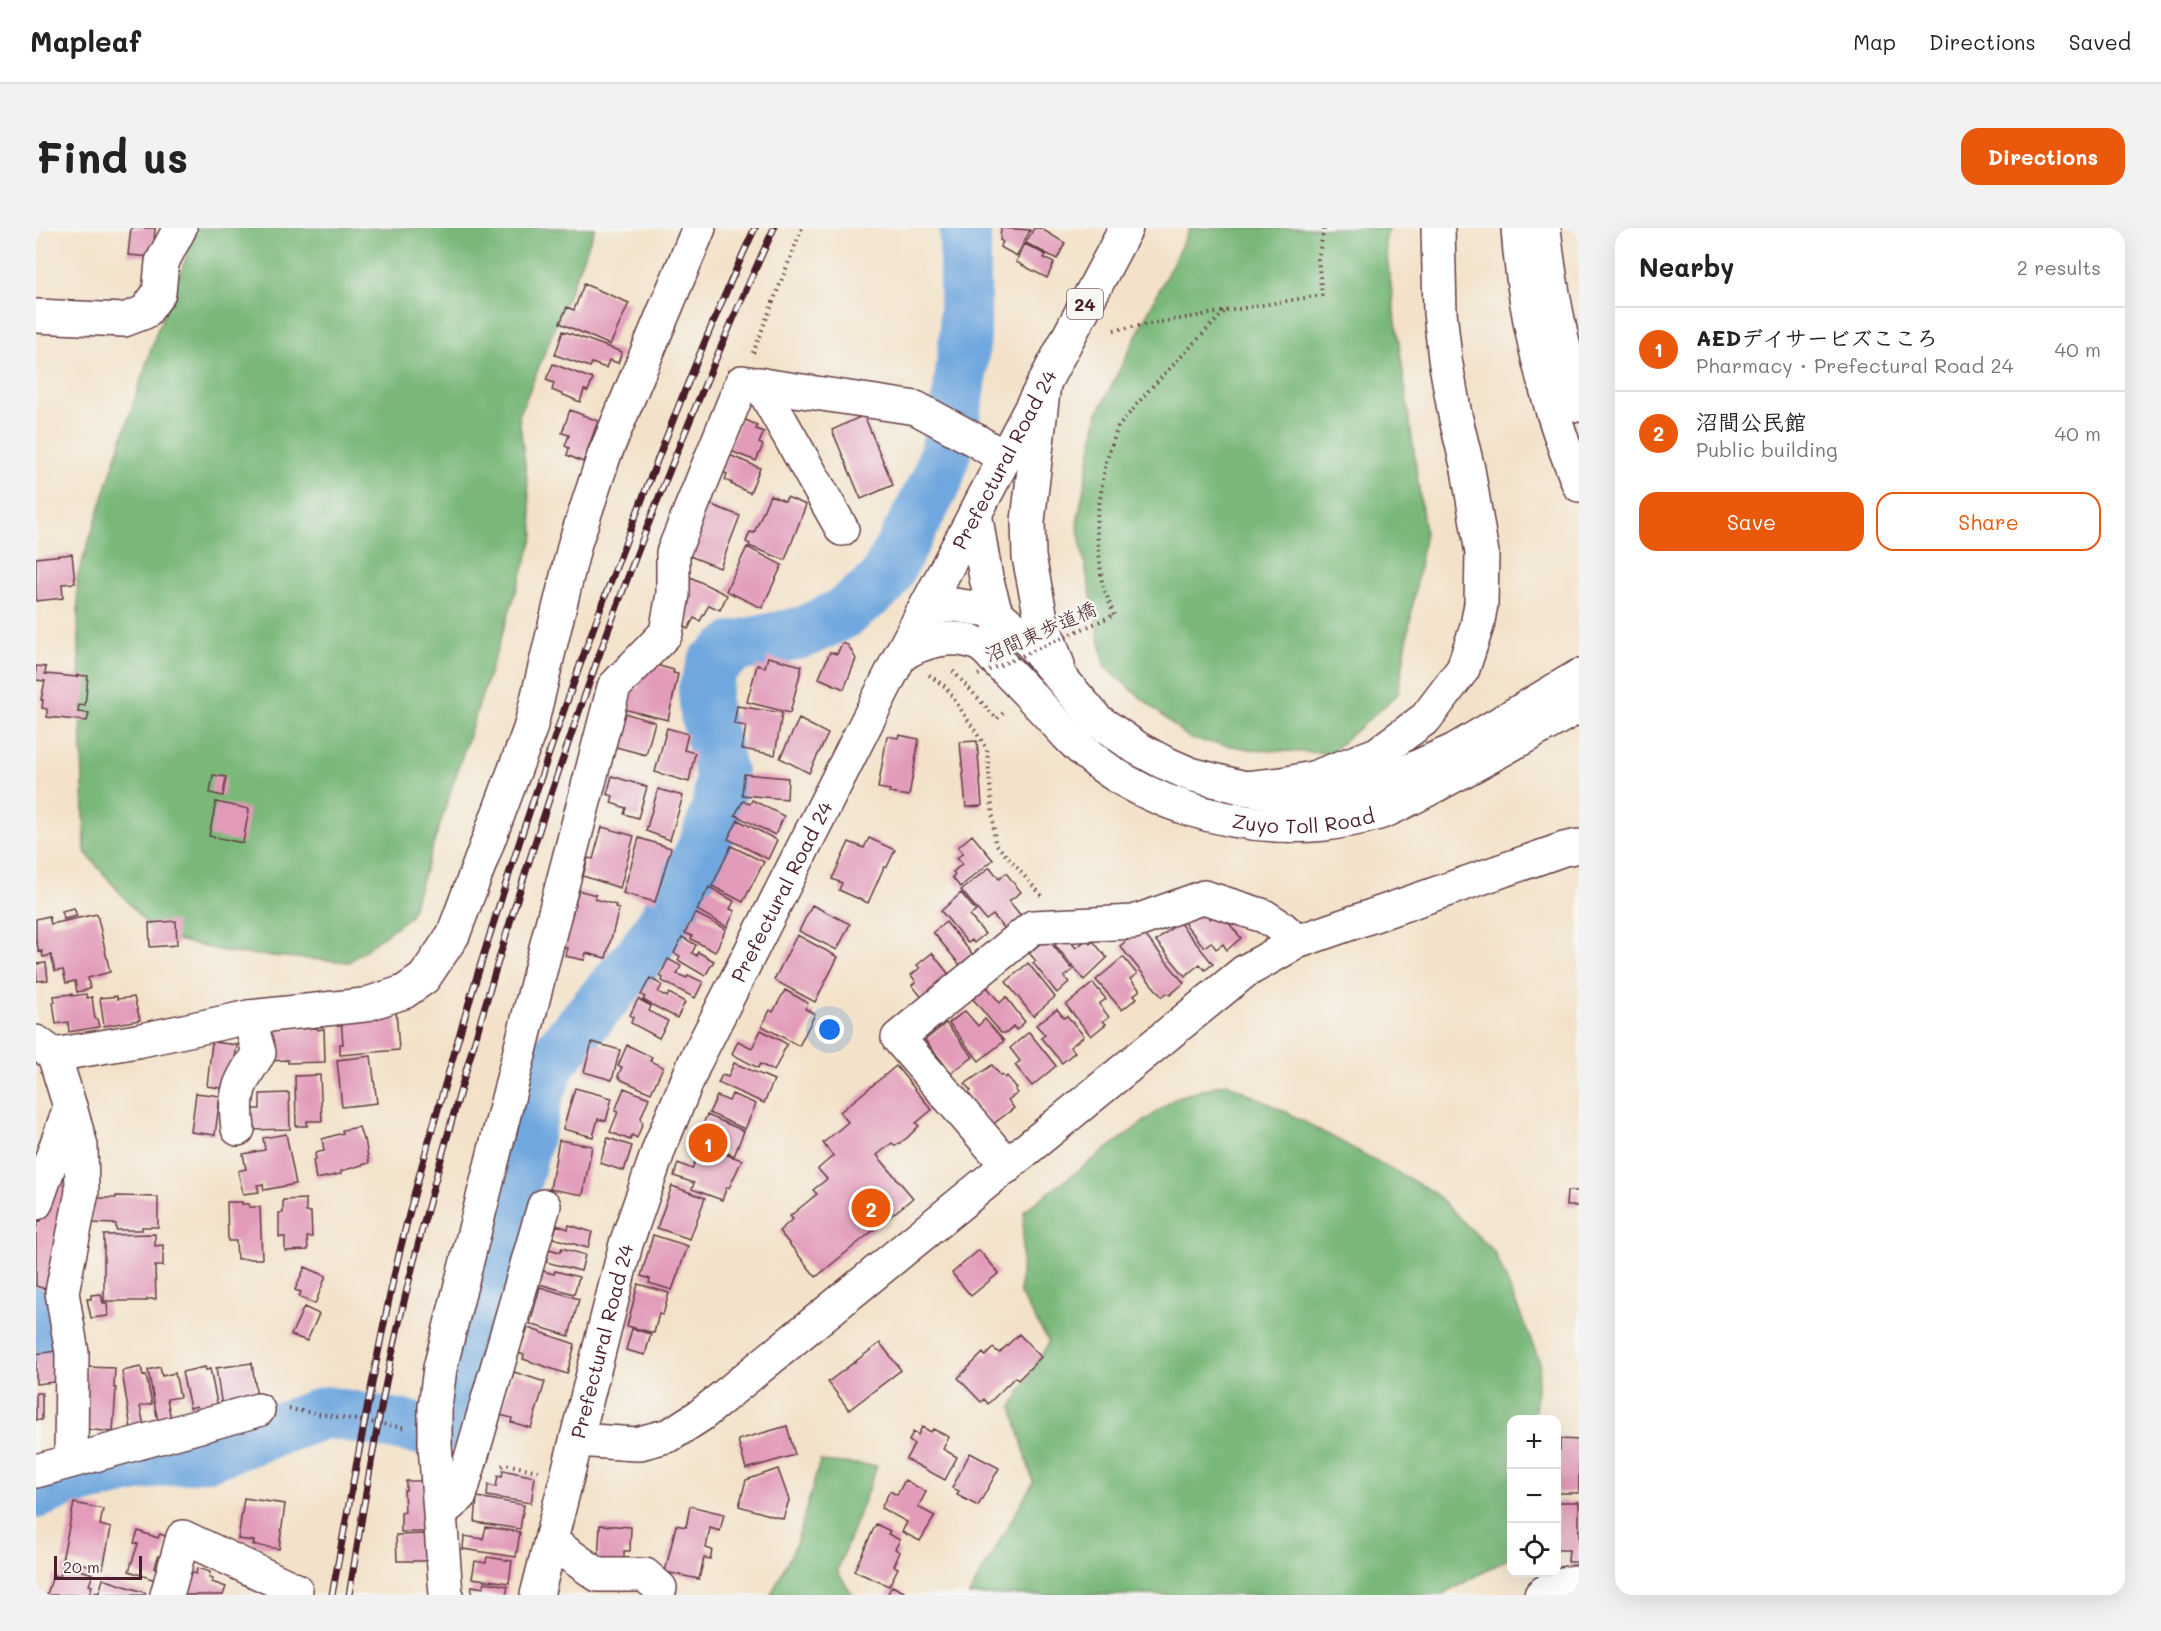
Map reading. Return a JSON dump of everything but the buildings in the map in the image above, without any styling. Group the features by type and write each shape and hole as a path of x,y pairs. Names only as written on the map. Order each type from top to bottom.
{"main road":[{"path":"36,316 124,320 145,312 159,293 162,262 180,228"},
{"path":"71,1461 72,1353 62,1292 82,1192 81,1146 70,1107 45,1048 137,1041 249,1017 364,1005 404,992 424,978 453,935 530,729 575,543 604,456 699,228"},
{"name":"Prefectural Road 24","path":"537,1595 626,1244 660,1146 690,1073 921,615 1126,228"},
{"path":"1245,788 1313,778 1377,754 1426,718 1463,669 1479,615 1482,554 1468,469 1445,359 1440,312 1438,228"},
{"path":"1518,228 1523,275 1540,370 1579,485"},
{"path":"1544,228 1557,318 1579,405"},
{"path":"1044,381 1028,521 1029,557 1041,618 1064,680"},
{"path":"751,383 916,408 1004,458"},
{"path":"751,383 843,529"},
{"path":"451,1504 422,1436 435,1407 445,1345 614,687 666,633 673,594 673,553 751,383"},
{"path":"975,513 994,611 1007,649 1037,702"},
{"path":"921,615 936,608 955,605 994,611"},
{"name":"Zuyo Toll Road","path":"994,611 1030,642 1097,720 1137,748 1190,774 1279,794 1323,794 1374,786 1455,750 1579,676"},
{"path":"900,656 915,646 931,641 956,639 969,641 980,645 1037,702"},
{"name":"Zuyo Toll Road","path":"1037,702 1099,764 1139,787 1184,807 1242,821 1282,825 1326,824 1386,811 1474,766 1579,706"},
{"path":"577,1440 636,1444 670,1435 693,1420 1244,972 1297,942 1564,849 1579,846"},
{"path":"1008,1166 898,1038 1033,927 1134,922 1204,897 1264,915 1297,942"},
{"path":"238,1129 235,1108 239,1084 258,1053 249,1017"},
{"path":"36,1203 70,1107"},
{"path":"446,1595 451,1504 544,1206"},
{"path":"36,1471 269,1409"},
{"path":"167,1595 183,1537 296,1590"},
{"path":"551,1542 598,1575 645,1575 660,1587"},
{"path":"1541,1595 1548,1589 1570,1582 1579,1582"}],"path":[{"path":"751,383 802,228"},
{"path":"1114,330 1322,295 1318,259 1324,228"},
{"name":"沼間東歩道橋","path":"985,684 978,675 1114,615 1102,583 1096,523 1106,462 1118,427 1149,390 1224,312"},
{"path":"948,665 998,719 1006,710 999,701"},
{"path":"927,674 946,687 987,749 995,843 1047,901"},
{"path":"269,1409 422,1436"},
{"path":"451,1504 505,1464 567,1478"}],"green space":[{"path":"198,228 595,228 519,416 534,536 410,916 349,962 232,953 156,935 85,852 77,578 156,334"},
{"path":"1190,228 1389,228 1385,242 1425,532 1398,694 1330,753 1256,750 1190,739 1105,667 1077,524 1098,413"},
{"path":"1227,1083 1286,1112 1432,1191 1495,1253 1540,1362 1534,1415 1507,1415 1507,1559 1442,1595 969,1595 1033,1482 1012,1407 1049,1342 1020,1294 1024,1211 1177,1097"},
{"path":"820,1461 877,1466 837,1571 853,1595 771,1595 796,1544"}],"waterway":[{"path":"36,1493 59,1484 153,1462 208,1455 326,1412 426,1430 445,1424 459,1404 538,1093 552,1060 645,950 675,904 705,844 718,805 721,773 706,714 704,690 713,664 734,647 804,632 844,613 882,583 937,480 959,392 965,336 965,228"},
{"path":"36,1306 47,1316 46,1334 36,1339"}],"railway":[{"path":"332,1595 377,1356 401,1245 481,963 542,775 608,589 690,377 755,228"},
{"path":"349,1595 378,1424 408,1283 441,1158 508,930 574,726 648,524 730,326 774,228"}],"place":[{"name":"AEDデイサービズこころ","path":"708,1143"},
{"name":"沼間公民館","path":"871,1208"}]}
